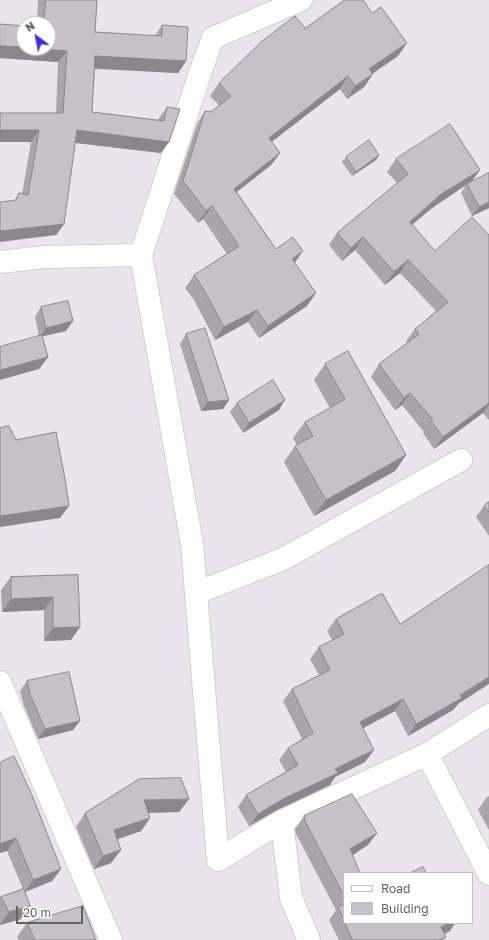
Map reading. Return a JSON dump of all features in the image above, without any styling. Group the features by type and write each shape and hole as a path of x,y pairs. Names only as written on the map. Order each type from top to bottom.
{"street":[{"path":"301,0 213,38 200,73 141,255 192,544 218,860 282,821 427,754 489,715"},
{"path":"0,262 44,257 141,255"},
{"path":"196,594 283,559 461,460"},
{"path":"0,682 111,940"},
{"path":"427,754 489,874"},
{"path":"282,821 291,898 310,940"}],"building":[{"path":"46,0 97,0 95,32 162,36 162,25 188,27 186,61 95,56 92,112 164,121 167,107 180,109 169,142 77,130 64,224 0,231 0,202 16,200 19,193 28,195 39,130 0,130 0,113 63,113 67,51 56,50 56,16 45,16"},
{"path":"345,0 363,0 372,13 381,7 407,43 369,69 373,74 355,86 348,76 269,138 280,153 234,189 276,249 293,237 303,251 292,259 316,293 268,326 257,310 224,327 203,288 194,275 239,246 212,206 206,211 183,181 205,111 211,112 231,96 219,83 262,41 295,16 305,28"},
{"path":"0,24 16,25 16,47 0,46"},
{"path":"450,124 480,170 440,195 410,222 435,251 472,217 489,235 489,403 443,437 431,421 433,420 410,393 404,398 379,364 419,334 415,329 448,302 408,260 394,272 363,237 351,248 337,233 408,174 396,159"},
{"path":"369,140 379,155 356,172 346,157"},
{"path":"489,173 489,202 479,207 467,184"},
{"path":"68,301 73,321 46,328 41,307"},
{"path":"205,328 229,400 208,402 186,334"},
{"path":"42,335 48,357 0,370 0,347"},
{"path":"348,351 406,455 326,500 295,446 313,436 305,422 345,399 325,364"},
{"path":"273,380 285,400 249,423 237,403"},
{"path":"9,426 16,440 56,432 69,506 0,516 0,428"},
{"path":"489,502 489,512 484,506"},
{"path":"489,565 489,677 460,695 462,698 416,724 403,699 360,722 374,750 335,769 338,773 285,798 258,814 246,795 298,765 288,748 313,733 292,689 330,670 319,647 344,634 336,619 382,593 400,624"},
{"path":"78,575 80,627 53,628 53,597 11,599 11,577"},
{"path":"69,672 80,721 45,729 31,697 27,681"},
{"path":"14,756 32,795 61,869 33,880 16,838 0,844 0,763"},
{"path":"181,778 189,799 144,800 150,818 114,830 121,850 103,856 85,813 139,779"},
{"path":"352,794 377,833 350,849 360,872 343,872 343,894 305,821 304,816"},
{"path":"423,867 426,872 412,872"},
{"path":"24,889 30,906 9,912 1,897"},
{"path":"343,905 343,918 338,907"},
{"path":"83,906 96,940 35,940 27,923"},
{"path":"345,924 447,924 441,927 446,937 439,940 353,940"}]}
